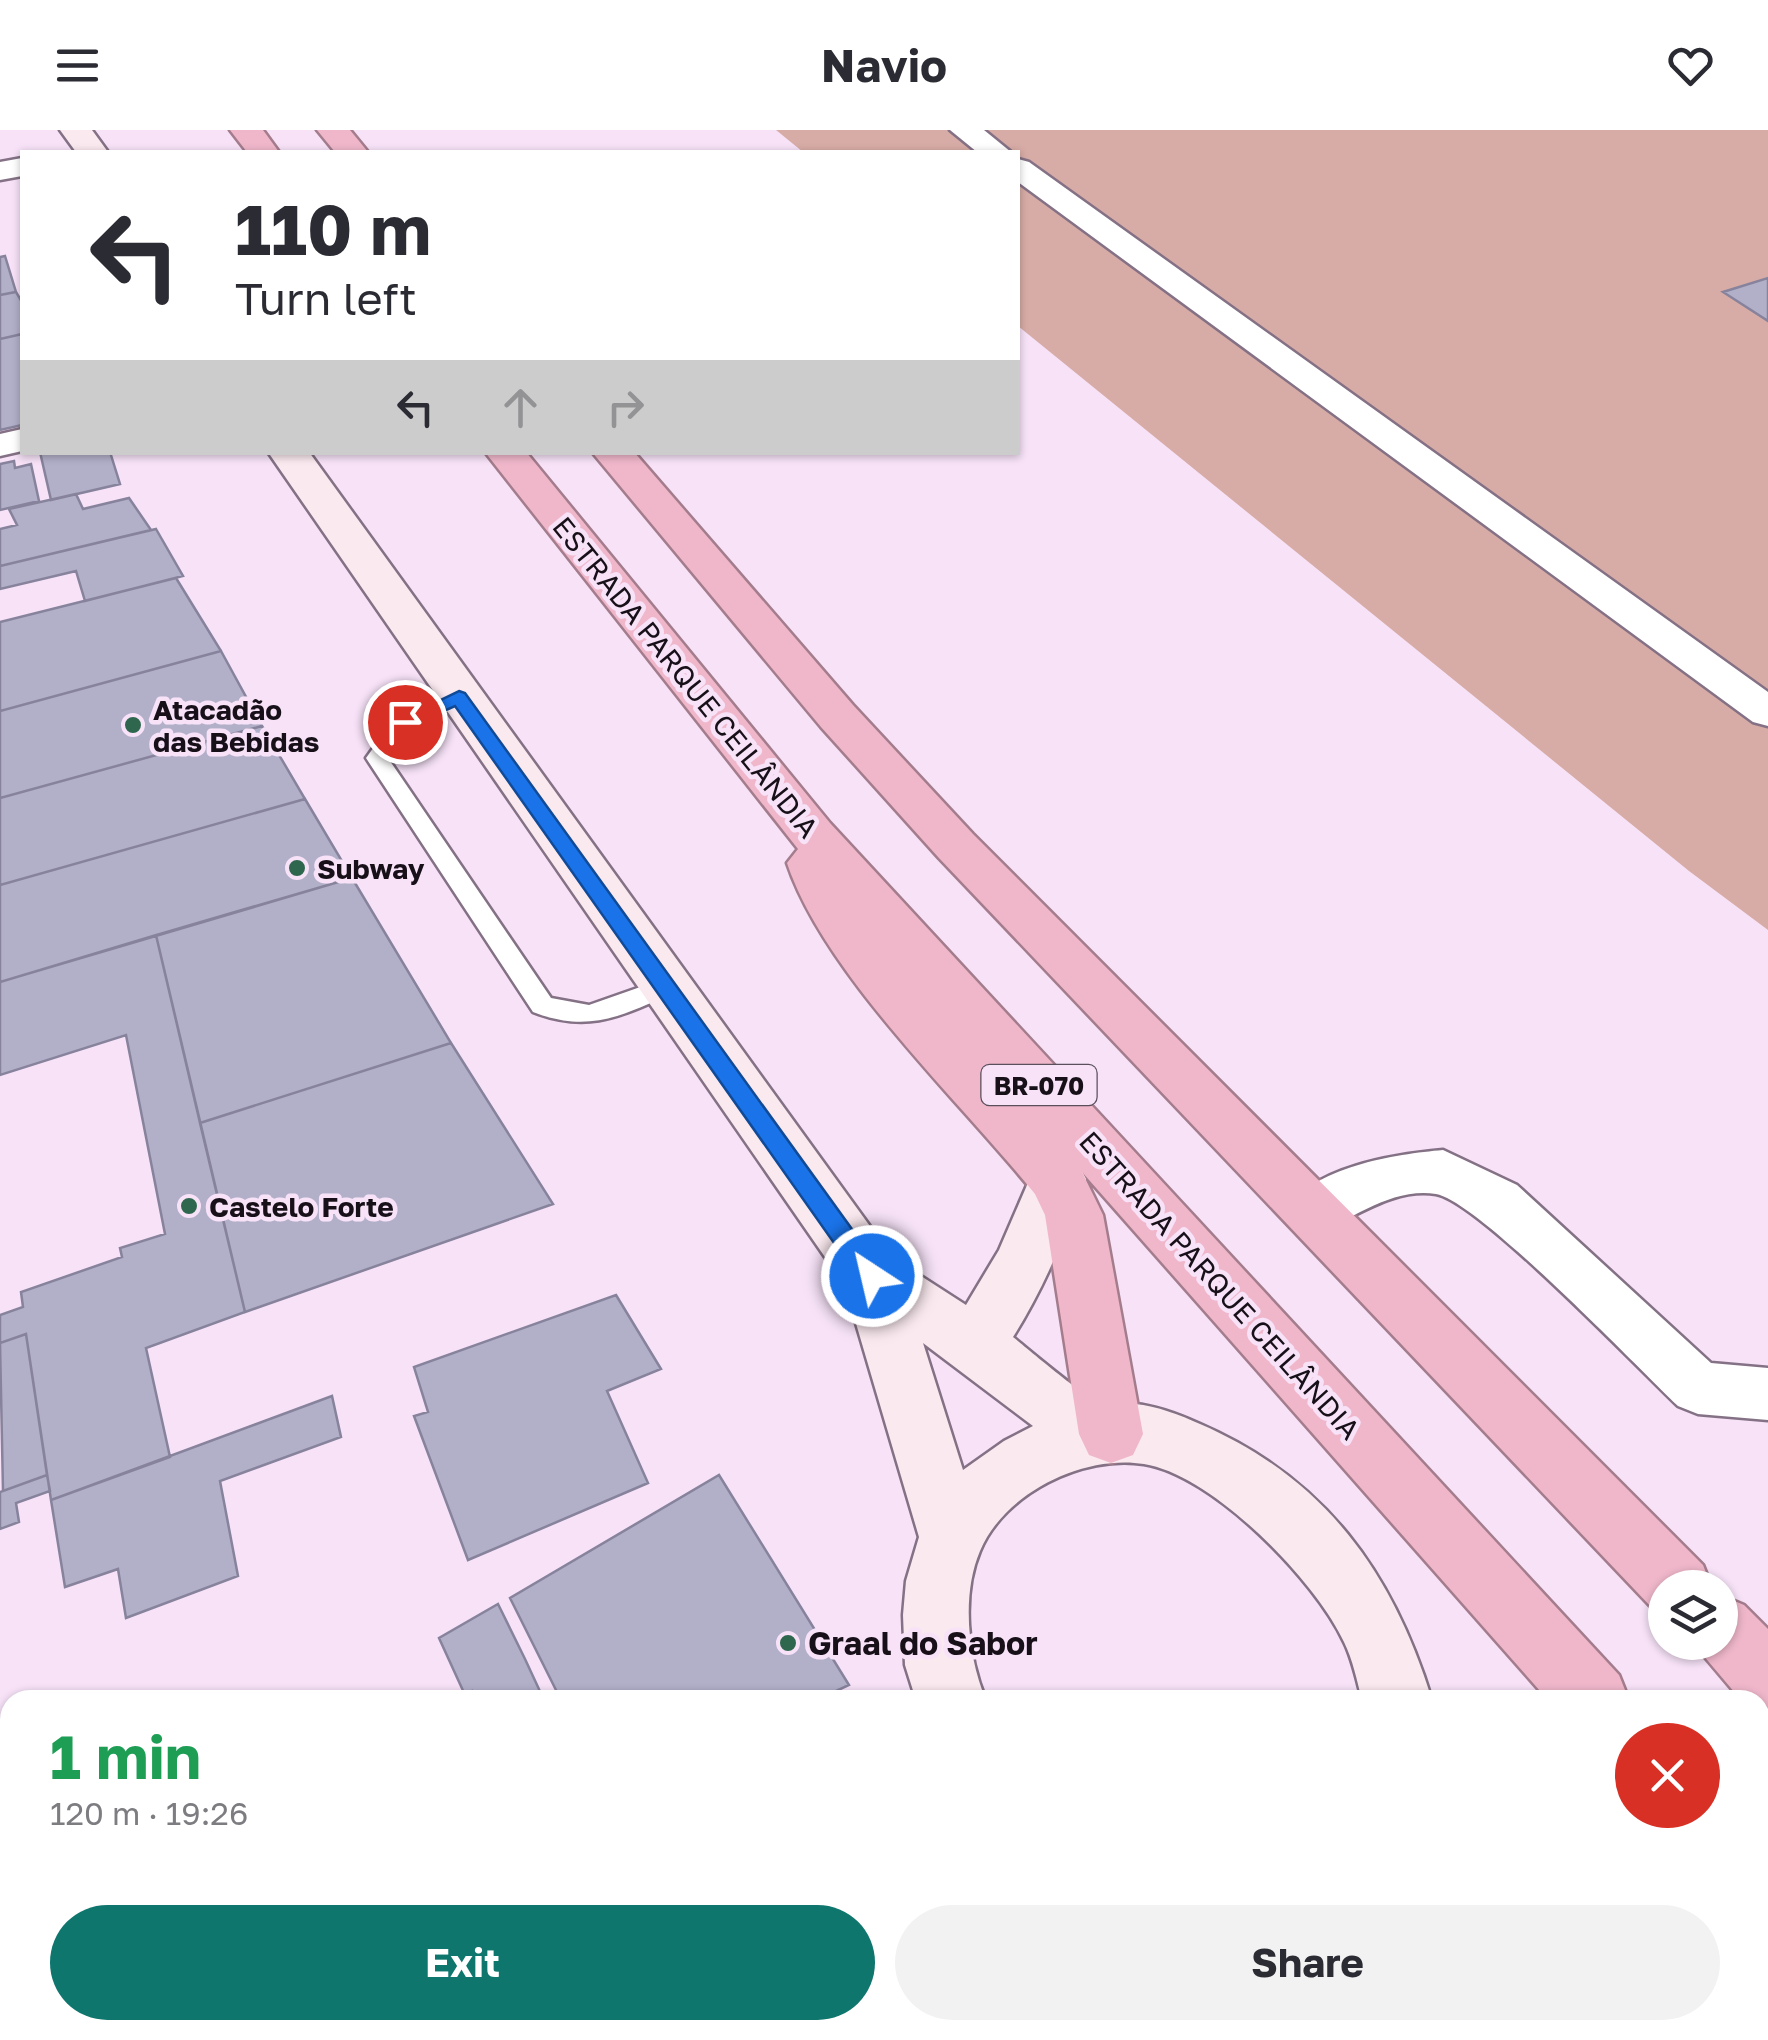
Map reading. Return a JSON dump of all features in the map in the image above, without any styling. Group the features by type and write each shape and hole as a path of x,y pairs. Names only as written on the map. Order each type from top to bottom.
{"highway":[{"path":"246,130 261,150"},
{"path":"332,130 350,150"},
{"name":"ESTRADA PARQUE CEILÂNDIA","path":"507,455 813,834 1585,1690"},
{"path":"615,455 837,716 956,846 1662,1570"},
{"path":"813,834 812,868 823,896 1056,1180 1074,1215 1102,1434"},
{"path":"1738,1647 1768,1678"}],"street":[{"path":"965,130 993,150"},
{"path":"1022,177 1768,712"},
{"path":"290,455 872,1276 950,1533"},
{"path":"1313,1212 1384,1176 1443,1172 1498,1201 1698,1388 1768,1394"},
{"path":"974,1343 1005,1302 1024,1267 1056,1180"},
{"path":"872,1276 1102,1434"},
{"path":"949,1690 936,1633 938,1581 950,1533 994,1483 1034,1456 1102,1434 1148,1435 1181,1448 1295,1520 1343,1576 1370,1619 1394,1690"}],"lane":[{"path":"459,697 405,722 383,738 376,758 542,1005 566,1017 596,1014 666,988"}],"shaded area":[{"path":"776,130 1768,130 1768,930 1689,871 1020,328 1020,150 801,150"}],"building":[{"path":"5,256 16,292 0,295 0,257"},
{"path":"1768,278 1768,321 1723,292"},
{"path":"16,292 20,299 20,334 0,339 0,295"},
{"path":"20,334 20,425 0,430 0,339"},
{"path":"41,455 111,455 120,484 51,500"},
{"path":"14,461 15,468 31,464 39,501 0,510 0,464"},
{"path":"14,461 15,468 31,464 39,501 0,510 0,464"},
{"path":"76,494 83,509 129,498 151,530 0,566 0,529 17,525 9,509"},
{"path":"156,529 183,576 85,601 76,571 0,589 0,566"},
{"path":"176,578 221,651 0,711 0,622"},
{"path":"221,651 262,726 0,798 0,711"},
{"path":"262,726 305,799 0,885 0,798"},
{"path":"305,799 352,878 0,982 0,885"},
{"path":"352,878 451,1043 200,1123 156,935"},
{"path":"352,878 451,1043 200,1123 156,935"},
{"name":"Castelo Forte","path":"156,935 245,1312 146,1348 170,1457 51,1500 26,1334 0,1343 0,1315 23,1307 21,1292 122,1257 120,1248 165,1234 126,1035 0,1075 0,982"},
{"path":"451,1043 553,1204 245,1312 200,1123"},
{"path":"616,1295 661,1369 607,1391 648,1483 468,1560 414,1416 428,1412 414,1367"},
{"path":"616,1295 661,1369 607,1391 648,1483 468,1560 414,1416 428,1412 414,1367"},
{"path":"26,1334 47,1475 3,1491 0,1343"},
{"path":"332,1396 341,1437 220,1481 238,1576 126,1618 118,1569 65,1587 51,1500"},
{"path":"47,1475 50,1491 16,1503 19,1522 0,1529 0,1492"},
{"path":"719,1475 849,1685 838,1690 556,1690 510,1598"},
{"path":"498,1604 539,1690 463,1690 439,1638"}],"place":[{"name":"Atacadão das Bebidas","path":"133,725"},
{"name":"Subway","path":"297,868"},
{"name":"Castelo Forte","path":"189,1206"},
{"name":"Graal do Sabor","path":"788,1643"}],"route":[{"path":"405,722 459,697 872,1276"}]}
